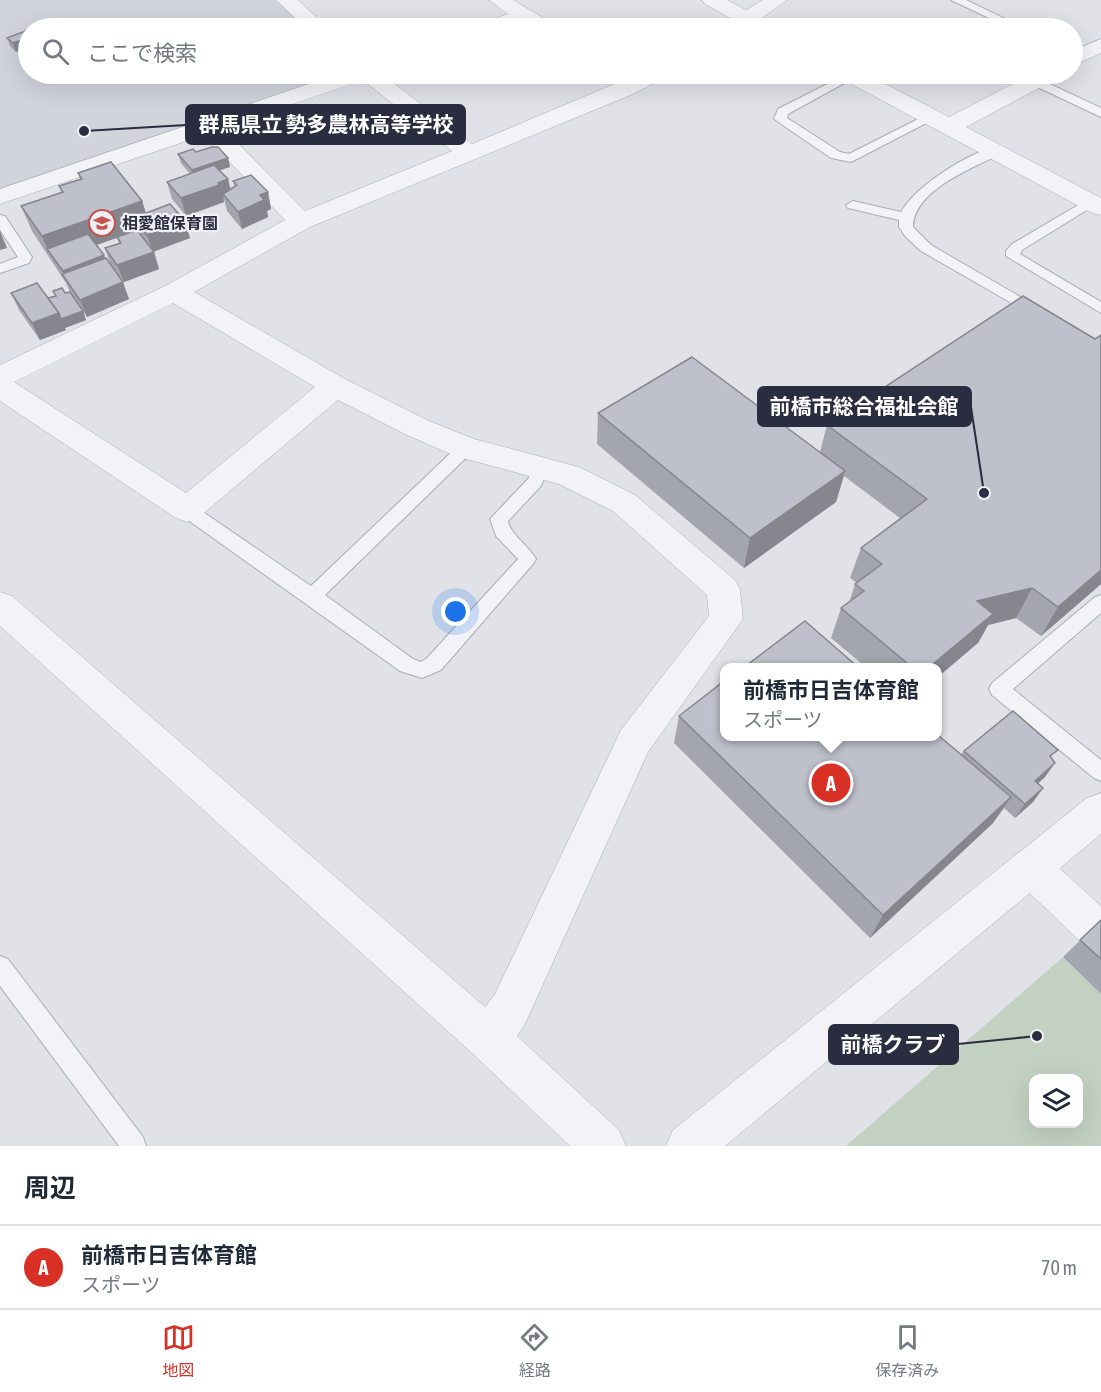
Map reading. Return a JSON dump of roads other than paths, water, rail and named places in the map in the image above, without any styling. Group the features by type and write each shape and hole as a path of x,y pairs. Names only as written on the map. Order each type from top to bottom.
{"street":[{"path":"286,0 307,18"},
{"path":"499,0 528,18"},
{"path":"712,0 732,18"},
{"path":"746,18 777,0"},
{"path":"518,18 524,16"},
{"path":"1083,53 1101,45"},
{"path":"0,197 329,84"},
{"path":"382,84 469,153"},
{"path":"0,377 174,292 301,222 469,153 622,84"},
{"path":"870,84 1095,205"},
{"path":"941,122 1026,84"},
{"path":"207,126 301,222"},
{"path":"174,292 335,386 417,428 466,448 568,475 624,503 723,589 726,619 634,741 510,1010 488,1039"},
{"path":"0,387 187,510 335,386"},
{"path":"0,606 488,1039 603,1146"},
{"path":"689,1146 1101,810"},
{"path":"1030,867 1101,933"}],"lane":[{"path":"957,0 996,18"},
{"path":"833,84 782,112 780,119 836,155 851,158 941,122"},
{"path":"1053,84 1101,113"},
{"path":"995,151 920,194 906,217 906,227 912,236 926,248 1049,320"},
{"path":"853,205 906,217"},
{"path":"1095,205 1017,247 1013,256 1101,308"},
{"path":"0,219 25,257 24,260 0,269"},
{"path":"312,596 466,448"},
{"path":"187,510 407,665 422,670 429,667 527,559 498,526 499,519 535,482 540,468"},
{"path":"1101,602 999,689 1101,772"},
{"path":"0,967 134,1146"}],"place":[{"name":"群馬県立 勢多農林高等学校","path":"84,131"},
{"name":"相愛館保育園","path":"102,223"},
{"name":"前橋市総合福祉会館","path":"984,493"},
{"name":"前橋市日吉体育館","path":"831,783"},
{"name":"前橋クラブ","path":"1037,1036"}]}
